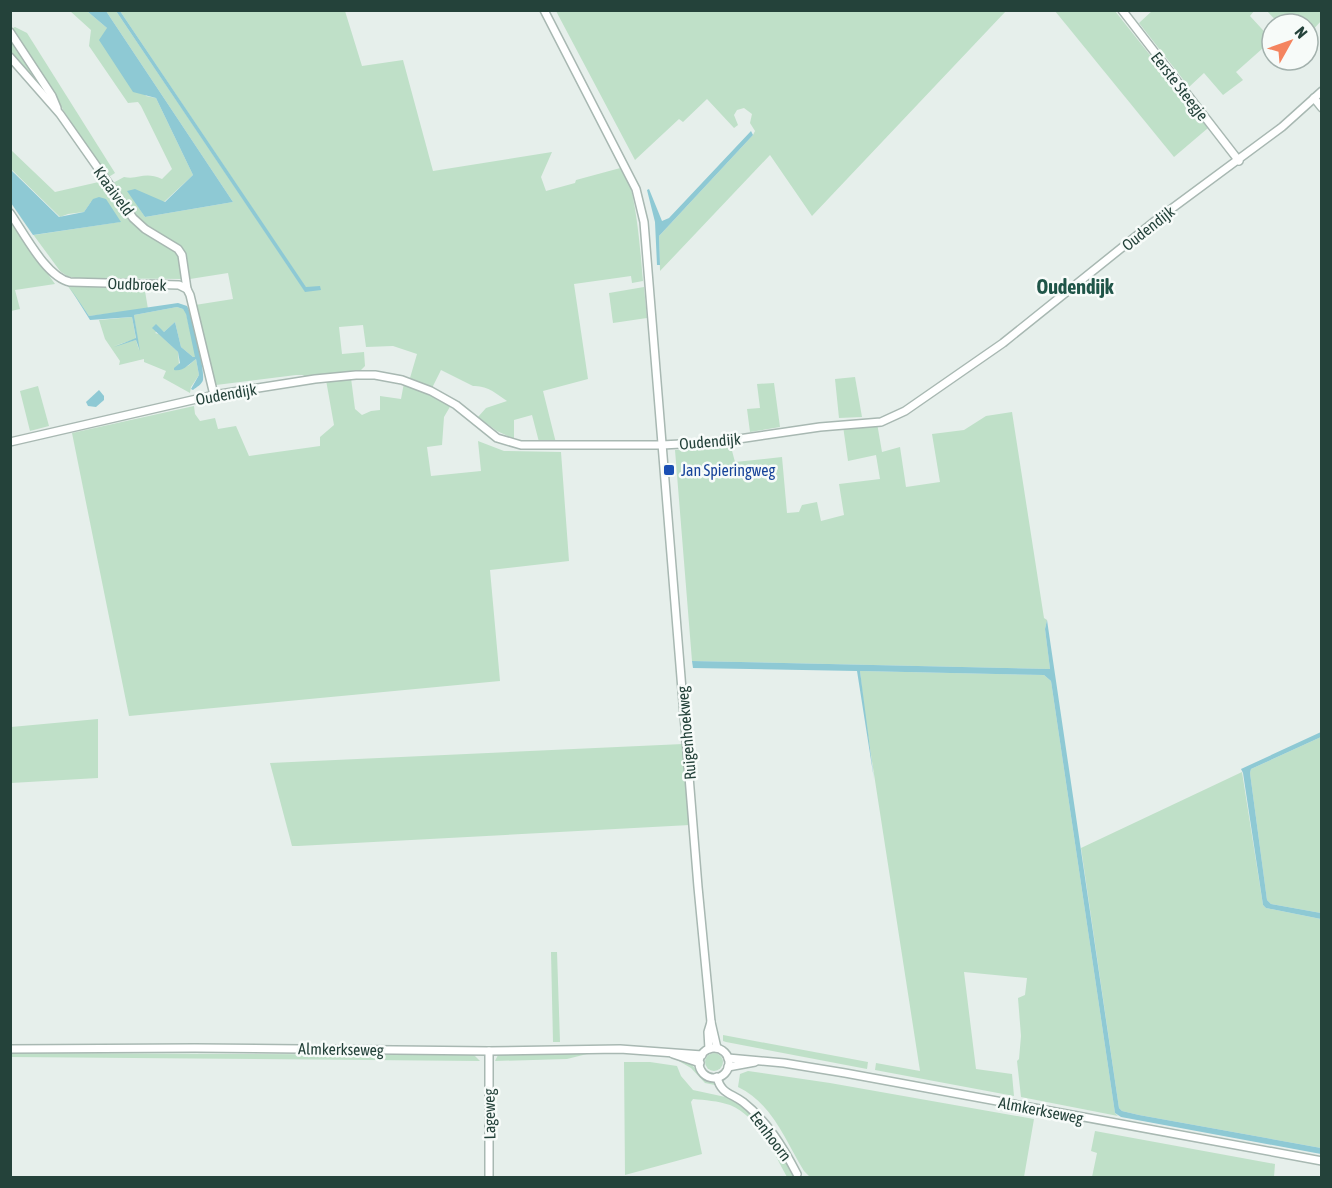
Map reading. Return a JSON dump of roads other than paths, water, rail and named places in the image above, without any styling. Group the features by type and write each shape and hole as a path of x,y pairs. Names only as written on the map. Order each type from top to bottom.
{"street":[{"path":"544,10 636,189 644,222 662,445"},
{"name":"Eerste Steegje","path":"1122,10 1239,161"},
{"name":"Kraaiveld","path":"10,32 52,96 60,114"},
{"name":"Kraaiveld","path":"10,57 60,114 134,218 145,229 178,249 182,255 187,289"},
{"name":"Oudendijk","path":"10,442 214,395 315,379 375,375 402,380 431,391 456,405 497,438 538,446 718,442 820,427 881,422 897,417 1003,343 1155,221 1239,161 1322,91"},
{"path":"1314,98 1322,108"},
{"name":"Oudbroek","path":"10,213 51,272 61,280 175,285 187,289 214,395"},
{"name":"Ruigenhoekweg","path":"662,445 711,1022 708,1032 713,1049"},
{"name":"Almkerkseweg","path":"10,1048 489,1051 620,1049 670,1053 701,1059"},
{"path":"713,1049 726,1053 728,1058 728,1067 724,1074 717,1077 707,1076 703,1072 701,1059 713,1049"},
{"name":"Lageweg","path":"489,1051 489,1178"},
{"name":"Almkerkseweg","path":"728,1058 784,1063 845,1073 1322,1161"},
{"name":"Almkerkseweg","path":"728,1067 759,1061"},
{"name":"Eenhoorn","path":"717,1077 719,1086 725,1092 738,1098 760,1118 786,1153 797,1174"}],"water":[{"path":"87,11 106,11 233,202 145,217 127,191 135,189 165,202 193,175 156,98 133,92 99,40 107,28"},
{"path":"116,11 120,11 306,287 320,286 321,290 305,292"},
{"path":"751,131 753,135 659,236 660,265 657,265 655,222 647,190 649,189 662,221 669,218"},
{"path":"10,169 59,217 84,212 93,199 99,197 106,199 121,222 33,235 11,203"},
{"path":"70,288 89,316 178,303 187,306 200,354 202,383 193,390 191,389 199,375 196,359 183,369 174,370 180,363 178,352 152,328 156,324 164,332 175,322 181,347 195,357 183,309 177,307 134,315 140,351 136,340 114,347 136,338 132,317 90,320"},
{"path":"99,390 104,400 96,407 88,406 86,402"},
{"path":"1047,620 1119,1108 1122,1111 1139,1115 1321,1148 1321,1154 1121,1117 1115,1113 1051,681 1044,675 860,671 874,779 857,671 693,668 692,661 1050,669 1045,629"},
{"path":"1321,732 1321,737 1251,769 1250,773 1267,900 1271,904 1321,913 1321,919 1266,908 1263,905 1241,769"}],"place":[{"name":"Jan Spieringweg","path":"669,470"}],"district":[{"name":"Oudendijk","path":"1075,286"}]}
